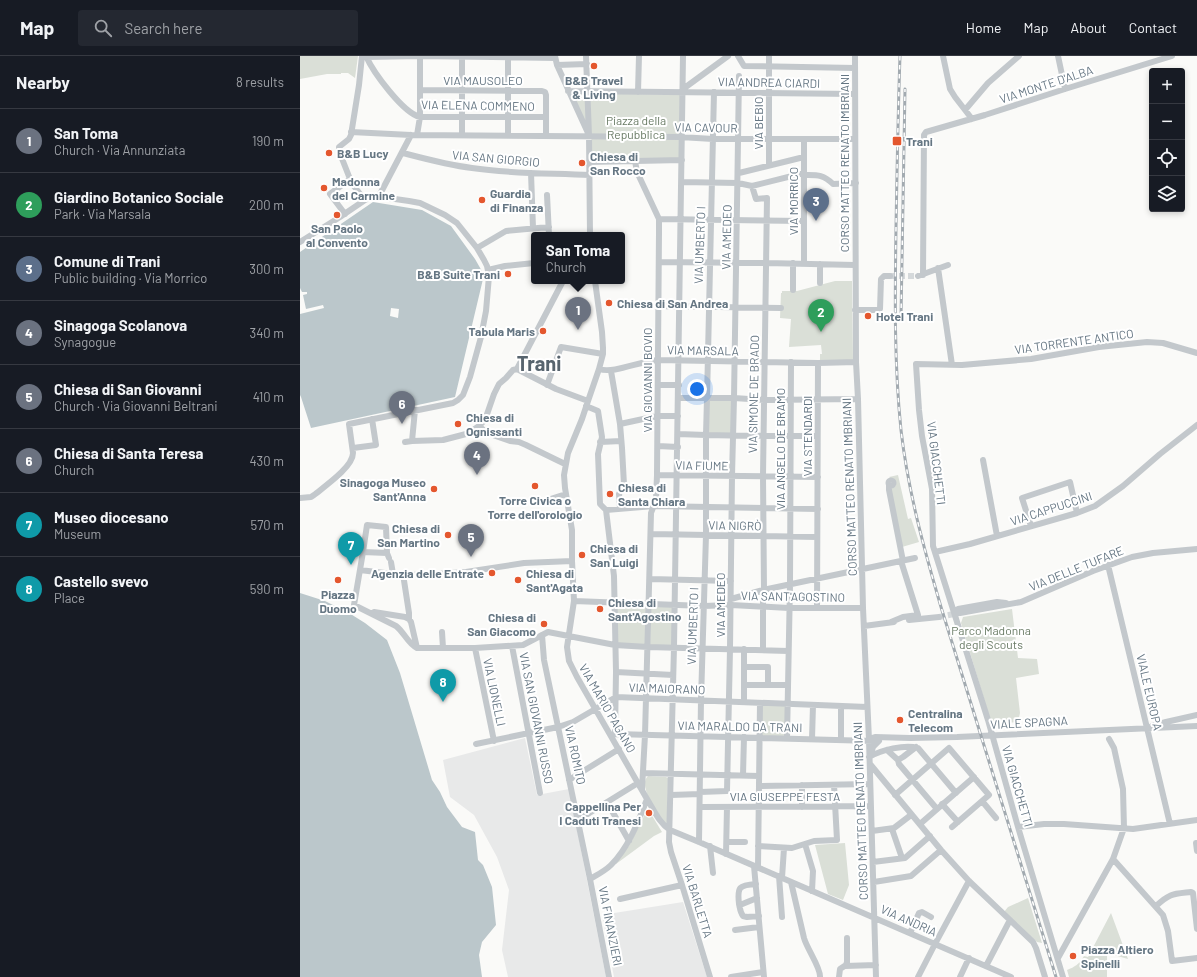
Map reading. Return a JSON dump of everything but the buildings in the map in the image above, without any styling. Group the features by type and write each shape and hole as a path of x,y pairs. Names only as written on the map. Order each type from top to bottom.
{"street":[{"path":"379,196 414,135 420,117 420,56"},
{"path":"365,200 350,179 339,147 348,139 351,132 361,64 366,58 420,56 555,57 568,91 589,136"},
{"path":"462,56 462,135"},
{"path":"586,56 590,175 590,232"},
{"path":"638,92 639,56"},
{"path":"589,162 682,160 684,56"},
{"path":"568,91 638,92 683,90 728,56"},
{"path":"738,56 744,66 855,68"},
{"name":"VIA BEBIO","path":"769,56 769,165"},
{"name":"CORSO MATTEO RENATO IMBRIANI","path":"855,56 856,362 876,977"},
{"path":"943,56 950,89 972,119"},
{"path":"965,110 988,83 1019,56"},
{"path":"1058,56 1065,89"},
{"name":"VIA MONTE D'ALBA","path":"938,268 920,275 924,135 926,132 1172,56"},
{"path":"508,57 508,135"},
{"path":"359,85 364,72 366,58"},
{"name":"VIA ELENA COMMENO","path":"366,58 382,82 398,100 413,114 420,117 546,117"},
{"path":"557,65 587,64"},
{"name":"VIA AMEDEO","path":"700,793 727,791 740,76"},
{"name":"VIA MAUSOLEO","path":"420,90 542,91 545,92 546,95 546,117"},
{"name":"VIA ANDREA CIARDI","path":"683,90 714,92 855,94"},
{"name":"VIA UMBERTO I","path":"699,842 702,648 706,535 705,476 707,361 714,92"},
{"path":"546,117 546,136"},
{"name":"VIA CAVOUR","path":"351,132 414,135 683,137 713,139 855,138"},
{"name":"VIA MORRICO","path":"804,139 804,264"},
{"name":"VIA SAN GIORGIO","path":"403,153 434,162 473,168 531,173 590,175"},
{"path":"739,172 804,157"},
{"name":"VIA BARLETTA","path":"682,160 676,579 670,830 671,852 710,977"},
{"name":"VIA GIOVANNI BOVIO","path":"635,161 637,172 659,219 658,446 656,500 651,514 650,604 642,790"},
{"path":"531,173 533,228"},
{"path":"682,182 738,183 752,186 804,174 820,175 827,178 833,184 856,184"},
{"path":"345,214 330,194 350,179"},
{"name":"VIA SIMONE DE BRADO","path":"752,186 756,199 767,198 765,308 766,362 763,476 763,650"},
{"path":"300,242 365,200 374,196 379,196 415,202 445,215 457,223 477,248 484,260 488,273 487,307 481,337 470,377 463,395 453,403 349,424 353,457 348,465 343,471 311,496 300,498"},
{"path":"548,196 549,232"},
{"path":"659,219 804,221"},
{"path":"587,232 590,226"},
{"path":"477,248 506,231 549,227"},
{"path":"659,262 855,265"},
{"path":"488,273 504,266 531,263"},
{"path":"793,263 793,290"},
{"path":"820,264 820,283"},
{"path":"948,265 938,268 952,366"},
{"path":"855,310 880,309 881,279 884,276 890,276"},
{"path":"518,369 561,284"},
{"path":"479,426 487,433 510,441 519,442 565,464 600,370 603,354 604,348 595,284"},
{"path":"659,306 780,308"},
{"name":"VIA TORRENTE ANTICO","path":"916,364 952,366 1031,359 1099,347 1147,342 1163,343 1197,353"},
{"path":"547,385 560,347 603,354"},
{"name":"VIA MARSALA","path":"600,370 611,371 644,362 658,360 818,363 856,362"},
{"name":"VIA ANGELO DE BRAMO","path":"787,738 792,362"},
{"name":"VIA STENDARDI","path":"817,608 818,363"},
{"name":"VIA GIACCHETTI","path":"916,364 922,436 932,490 933,543 935,552 957,612 1018,827 1063,977"},
{"path":"405,442 443,440 468,433 479,426 486,419 498,386 513,370 518,369 547,385 587,403 598,411 602,437 598,454 600,504 606,510 614,576 616,697 613,735"},
{"path":"611,371 620,424 624,485 619,494 620,508"},
{"path":"658,384 679,385"},
{"path":"679,398 734,398 765,400 858,399"},
{"path":"412,441 414,410"},
{"path":"620,424 657,416 678,416"},
{"path":"353,448 376,446 372,419"},
{"name":"VIA CAPPUCCINI","path":"935,552 998,536 1077,513 1095,506 1135,477 1160,454 1197,425"},
{"path":"678,434 818,436"},
{"path":"600,442 621,441"},
{"path":"658,446 678,446"},
{"path":"983,460 998,536"},
{"name":"VIA MARIO PAGANO","path":"565,464 565,488 572,530 574,601 566,647 569,661 577,678 613,735 619,749 647,799 659,818 670,830"},
{"name":"VIA FIUME","path":"657,475 818,477"},
{"path":"1031,526 1022,498 1070,482 1077,513"},
{"path":"889,485 902,561 918,615 902,617 891,622"},
{"path":"541,502 566,494"},
{"path":"606,510 654,506 818,509"},
{"path":"393,574 389,558 386,527 367,525 354,605 396,626 402,631 412,645 417,648 475,648 524,645 548,632 615,645 788,651"},
{"name":"VIA NIGRÒ","path":"651,534 817,537"},
{"name":"VIA DELLE TUFARE","path":"957,612 1012,604 1029,599 1124,559 1144,555 1197,549"},
{"path":"363,552 389,558"},
{"path":"731,602 763,590 915,558"},
{"path":"360,570 393,574 421,575 529,562 572,561"},
{"name":"VIALE EUROPA","path":"1108,565 1170,824"},
{"path":"403,574 409,619 417,648"},
{"path":"650,578 731,581"},
{"path":"574,601 614,603"},
{"name":"VIA SANT'AGOSTINO","path":"614,603 704,606 731,602 763,607 863,608"},
{"path":"368,611 409,619"},
{"path":"864,626 939,617"},
{"path":"442,632 443,648"},
{"name":"VIA ROMITO","path":"542,635 544,657 590,879"},
{"name":"VIA SAN GIOVANNI RUSSO","path":"512,646 540,793"},
{"name":"VIA LIONELLI","path":"475,648 494,741"},
{"path":"744,649 744,702"},
{"path":"744,667 768,667 768,685"},
{"path":"616,672 673,675"},
{"path":"744,685 788,685"},
{"name":"VIA MAIORANO","path":"476,744 558,727 572,722 616,697 867,707"},
{"path":"731,977 763,974 756,884 759,807 760,702"},
{"path":"812,739 813,705"},
{"path":"841,706 841,740"},
{"name":"VIALE SPAGNA","path":"1148,728 1197,715"},
{"name":"VIALE SPAGNA","path":"869,740 875,737 910,738 1194,726 1190,717"},
{"path":"868,725 877,734 888,738"},
{"name":"VIA MARALDO DA TRANI","path":"613,735 728,736 869,740"},
{"path":"743,775 744,737"},
{"name":"VIALE SPAGNA","path":"869,740 879,741 910,738"},
{"path":"1058,958 1113,859 1124,828 1124,789 1114,748 1109,739"},
{"path":"879,741 873,747 870,760 894,795 969,881 1034,942 1045,977"},
{"path":"870,760 874,754 888,750 917,748"},
{"path":"898,760 917,748"},
{"path":"917,748 956,793"},
{"path":"894,795 949,748 989,795 952,827"},
{"path":"569,780 619,749"},
{"path":"888,750 898,760 899,764 937,809"},
{"path":"643,774 759,776"},
{"path":"920,824 974,778"},
{"path":"578,820 638,783"},
{"path":"758,846 795,848 814,841 837,840 834,784"},
{"path":"759,786 870,784"},
{"path":"802,785 802,807"},
{"path":"671,795 700,793"},
{"path":"590,879 607,869 622,853 629,841 647,799"},
{"path":"982,801 996,818"},
{"path":"607,802 629,841"},
{"path":"942,804 958,822"},
{"name":"VIA GIUSEPPE FESTA","path":"700,807 871,806"},
{"path":"726,854 727,807"},
{"path":"872,831 892,829 911,815"},
{"path":"1018,827 1044,824 1064,824 1133,829 1197,820"},
{"path":"892,829 902,858"},
{"name":"VIA ANDRIA","path":"670,830 969,958 986,966 996,974 1010,977"},
{"path":"873,862 902,858 908,855 930,836"},
{"path":"726,842 745,842"},
{"path":"1196,843 1197,851"},
{"path":"805,844 813,871 812,891"},
{"path":"710,846 713,873"},
{"path":"782,917 780,877 784,848"},
{"path":"874,882 913,875 941,850"},
{"path":"1113,859 1163,915 1166,922 1172,960 1197,958"},
{"name":"VIA FINANZIERI","path":"590,879 609,977"},
{"path":"918,977 969,881"},
{"path":"791,882 804,938 820,972 820,977"},
{"path":"756,884 746,885 740,889 738,894 743,916 758,916"},
{"path":"620,899 682,885"},
{"path":"1156,906 1172,894 1193,893 1197,929"},
{"path":"740,905 757,898"},
{"path":"910,933 919,913 922,912 931,917"},
{"path":"986,966 1009,919"},
{"path":"734,930 759,927"},
{"path":"845,966 847,962 847,938"},
{"path":"960,977 969,958"},
{"path":"839,977 840,969 845,966 876,965"}],"shaded area":[{"path":"373,202 422,210 451,226 475,259 483,273 483,279 455,397 311,428 300,395 300,314 324,308 323,305 306,309 303,295 307,294 307,292 302,292 300,288 300,252"},
{"path":"300,593 325,601 349,613 387,640 400,673 432,780 447,807 462,827 475,832 478,860 483,865 492,887 496,925 482,942 479,955 482,977 300,977"},
{"path":"525,738 537,795 569,789 606,977 508,977 502,950 509,890 497,857 474,815 450,797 443,760"},
{"path":"683,902 707,977 614,977 602,915"}],"green space":[{"path":"300,56 358,56 355,78 348,73 341,73 300,79"},
{"name":"Piazza della Repubblica","path":"571,92 586,92 588,127"},
{"name":"Piazza della Repubblica","path":"593,93 680,95 679,159 592,159 590,96"},
{"path":"835,281 852,281 853,361 820,360 820,354 822,354 821,345 789,347 791,319 780,318 782,291 797,291"},
{"path":"708,399 733,399 733,434 707,434"},
{"path":"898,475 908,519 911,518 919,542 902,547 890,490 896,485 896,482 894,479 889,477"},
{"path":"617,604 648,605 646,645 617,643"},
{"path":"651,605 673,606 673,646 650,645"},
{"name":"Parco Madonna degli Scouts","path":"1012,609 1018,658 1037,659 1039,674 1016,678 1020,713 1018,722 994,724 991,722 961,623 963,617"},
{"path":"762,704 786,705 785,737 761,736"},
{"path":"648,776 668,778 667,824 664,823 653,806 647,792 645,780"},
{"path":"646,813 648,816 651,814 662,832 654,836 616,864 615,863 629,846"},
{"path":"845,843 849,885 843,900 828,894 815,845"},
{"path":"1028,898 1042,943 1037,942 1004,912 1008,907"},
{"path":"1111,913 1128,959 1107,953 1107,977 1069,977 1067,970 1077,965 1084,956 1088,957"}],"pier":[{"path":"391,308 399,309 398,318 390,316"}],"tunnel":[{"path":"890,276 918,276"},
{"path":"939,617 959,613"}],"railway":[{"path":"900,56 895,279 897,380 904,453 912,498 941,607 1056,977"},
{"path":"901,317 905,89"}],"place":[{"name":"B&B Travel & Living","path":"594,66"},
{"name":"Trani","path":"897,141"},
{"name":"B&B Lucy","path":"329,153"},
{"name":"Chiesa di San Rocco","path":"582,163"},
{"name":"Madonna del Carmine","path":"324,188"},
{"name":"Guardia di Finanza","path":"482,200"},
{"name":"San Paolo al Convento","path":"337,215"},
{"name":"Comune di Trani","path":"816,221"},
{"name":"B&B Suite Trani","path":"508,274"},
{"name":"Chiesa di San Andrea","path":"609,303"},
{"name":"Hotel Trani","path":"868,316"},
{"name":"San Toma","path":"578,330"},
{"name":"Tabula Maris","path":"543,331"},
{"name":"Giardino Botanico Sociale","path":"821,332"},
{"name":"Chiesa di Santa Teresa","path":"402,424"},
{"name":"Chiesa di Ognissanti","path":"458,424"},
{"name":"Sinagoga Scolanova","path":"477,475"},
{"name":"Torre Civica o Torre dell'orologio","path":"535,486"},
{"name":"Sinagoga Museo Sant'Anna","path":"434,489"},
{"name":"Chiesa di Santa Chiara","path":"610,494"},
{"name":"Chiesa di San Martino","path":"448,535"},
{"name":"Chiesa di San Luigi","path":"582,555"},
{"name":"Chiesa di San Giovanni","path":"471,557"},
{"name":"Museo diocesano","path":"351,565"},
{"name":"Agenzia delle Entrate","path":"492,573"},
{"name":"Piazza Duomo","path":"338,580"},
{"name":"Chiesa di Sant'Agata","path":"518,580"},
{"name":"Chiesa di Sant'Agostino","path":"600,609"},
{"name":"Chiesa di San Giacomo","path":"544,624"},
{"name":"Castello svevo","path":"443,702"},
{"name":"Centralina Telecom","path":"900,720"},
{"name":"Cappellina Per I Caduti Tranesi","path":"649,813"},
{"name":"Piazza Altiero Spinelli","path":"1073,956"}],"district":[{"name":"Trani","path":"539,363"}]}
